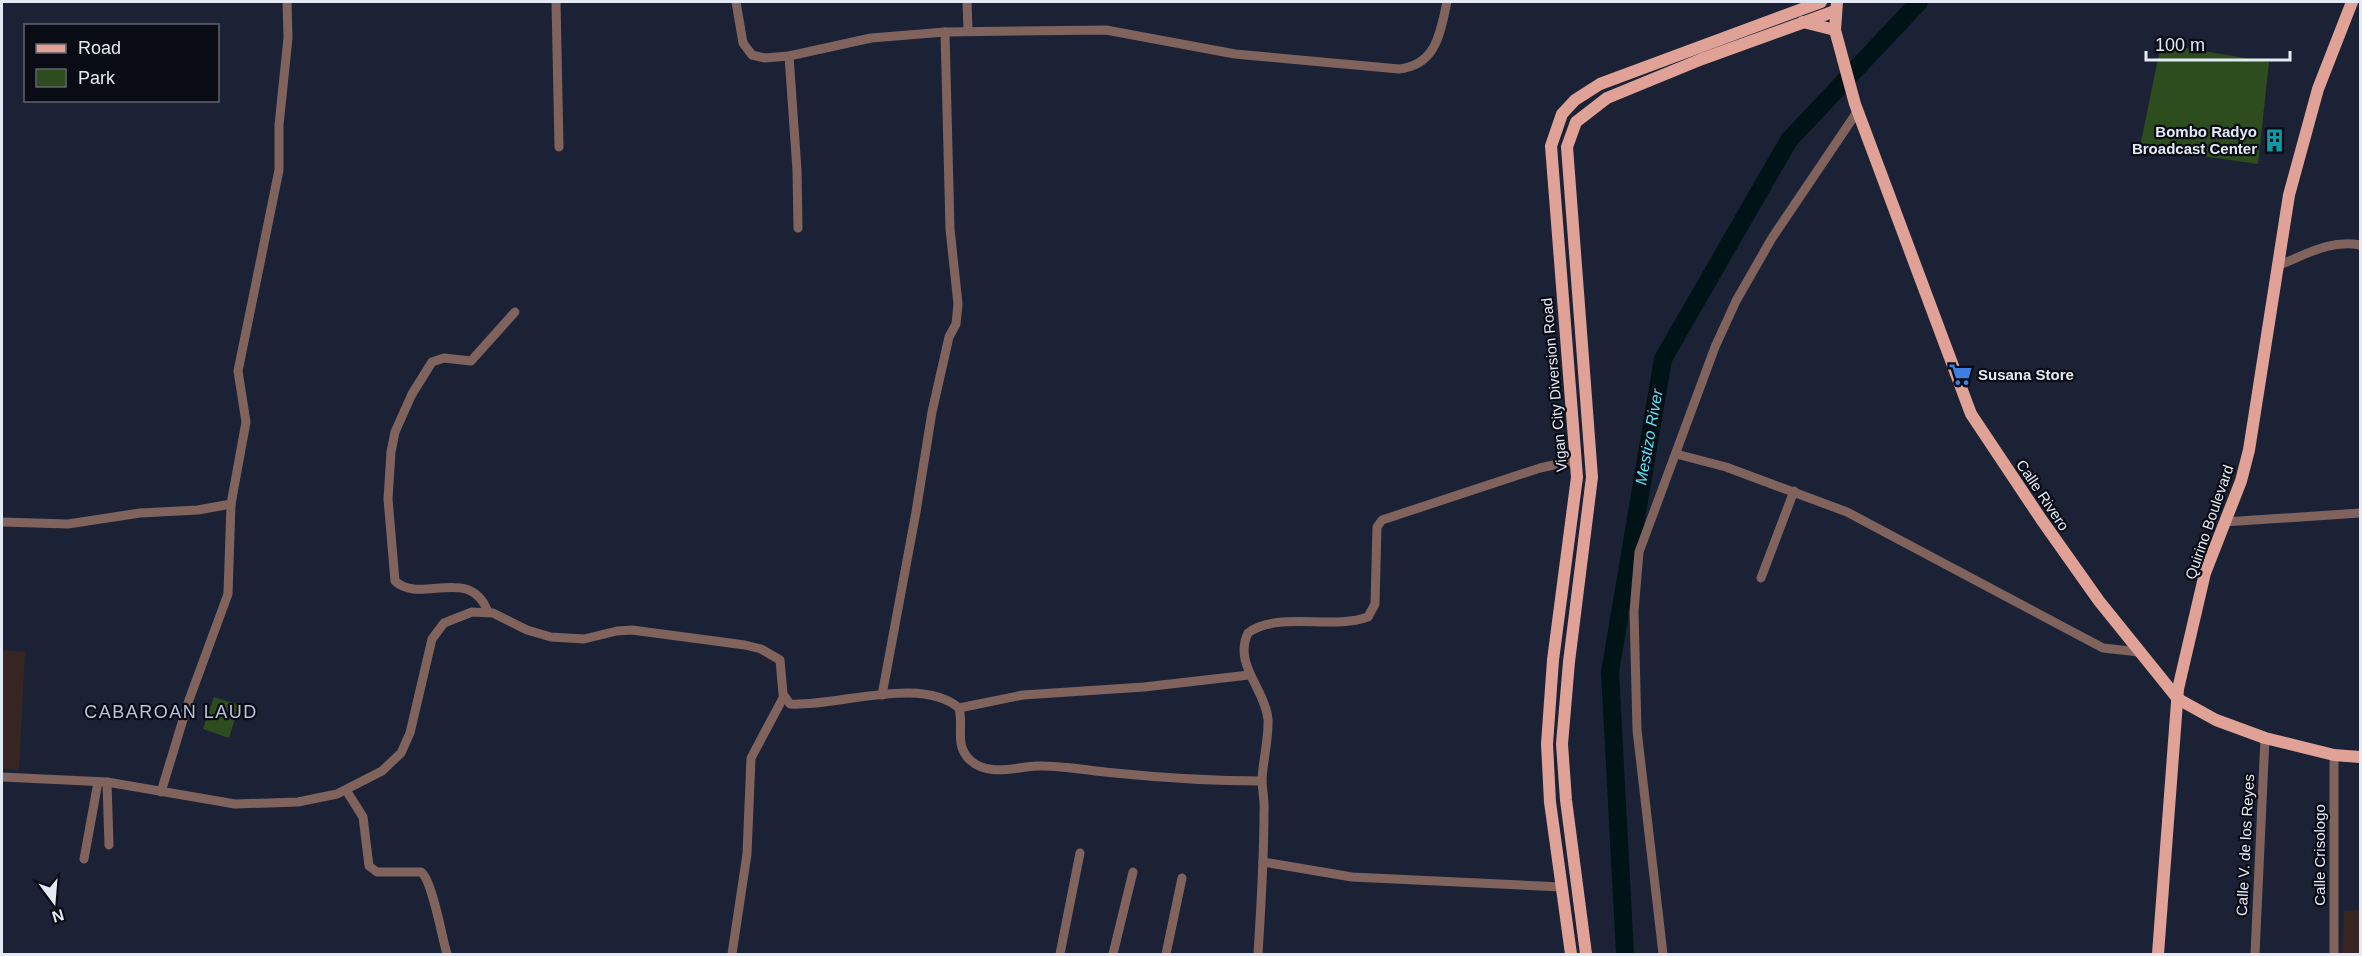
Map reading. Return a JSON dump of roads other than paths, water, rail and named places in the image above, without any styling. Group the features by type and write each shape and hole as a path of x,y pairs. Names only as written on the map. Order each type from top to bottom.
{"main road":[{"name":"Vigan City Diversion Road","path":"1571,954 1550,801 1547,744 1553,660 1577,477 1551,146 1562,114 1575,100 1600,84 1821,2"},
{"name":"Quirino Boulevard","path":"2158,954 2178,699 2205,573 2241,481 2249,450 2289,195 2306,127 2352,2"},
{"name":"Vigan City Diversion Road","path":"1586,954 1566,800 1562,744 1569,662 1592,477 1567,147 1576,122 1607,98 1836,6"},
{"name":"Calle Rivero","path":"1836,6 1835,32 1856,108 1971,414 2047,528 2139,652 2178,699 2216,720 2265,738 2334,755 2361,757"},
{"path":"1802,21 1835,32"},
{"path":"1561,288 1577,287"},
{"path":"1564,904 1579,902"}],"street":[{"path":"161,792 189,700 228,594 231,504 246,422 238,371 279,170 279,125 288,38 287,2"},
{"path":"556,2 559,147"},
{"path":"735,2 738,23 747,49 758,57 789,56 871,38 968,30 1106,30 1235,54 1399,69 1420,63 1433,51 1447,2"},
{"path":"967,2 968,30"},
{"path":"882,695 932,412 949,337 956,324 958,304 950,229 945,32"},
{"path":"789,56 797,170 798,228"},
{"path":"1663,954 1637,730 1634,611 1639,552 1715,347 1736,301 1772,238 1856,108"},
{"path":"2277,266 2328,245 2344,242 2361,246"},
{"path":"488,612 481,597 461,588 414,589 403,587 395,581 388,499 391,452 400,419 432,362 444,358 471,361 515,312"},
{"path":"1677,454 1726,467 1847,512 1901,538 2103,648 2139,652"},
{"path":"1258,954 1263,862 1262,781 1268,717 1256,684 1249,675 1245,640 1248,633 1261,626 1361,619 1372,613 1375,604 1377,527 1382,520 1540,468 1576,460"},
{"path":"1761,579 1794,491"},
{"path":"2,522 60,525 140,513 198,510 231,504"},
{"path":"2224,522 2361,513"},
{"path":"2,777 102,782 235,804 298,802 328,797 388,767 401,753 410,733 427,657 437,631 444,623 459,615 488,612 527,630 551,637 584,639 625,630 755,647 780,660 783,698 751,758 747,854 732,954"},
{"path":"783,698 787,703 794,705 882,695 926,694 959,708 1023,695 1144,687 1249,675"},
{"path":"959,708 959,732 964,751 969,759 985,768 1009,770 1054,766 1200,780 1262,781"},
{"name":"Calle V. de los Reyes","path":"2256,954 2265,738"},
{"name":"Calle Crisologo","path":"2334,755 2334,954"},
{"path":"102,782 109,845"},
{"path":"84,859 102,782"},
{"path":"346,790 363,816 369,866 378,872 421,872 429,879 447,954"},
{"path":"1060,954 1080,852"},
{"path":"1263,862 1352,877 1561,887"},
{"path":"1113,954 1132,872"},
{"path":"1166,954 1182,878"}],"waterway":[{"name":"Mestizo River","path":"1625,954 1610,672 1663,359 1789,140 1919,2"}],"place":[{"name":"Bombo Radyo Broadcast Center","path":"2275,140"},
{"name":"Susana Store","path":"1960,374"}],"district":[{"name":"CABAROAN LAUD","path":"171,712"}]}
